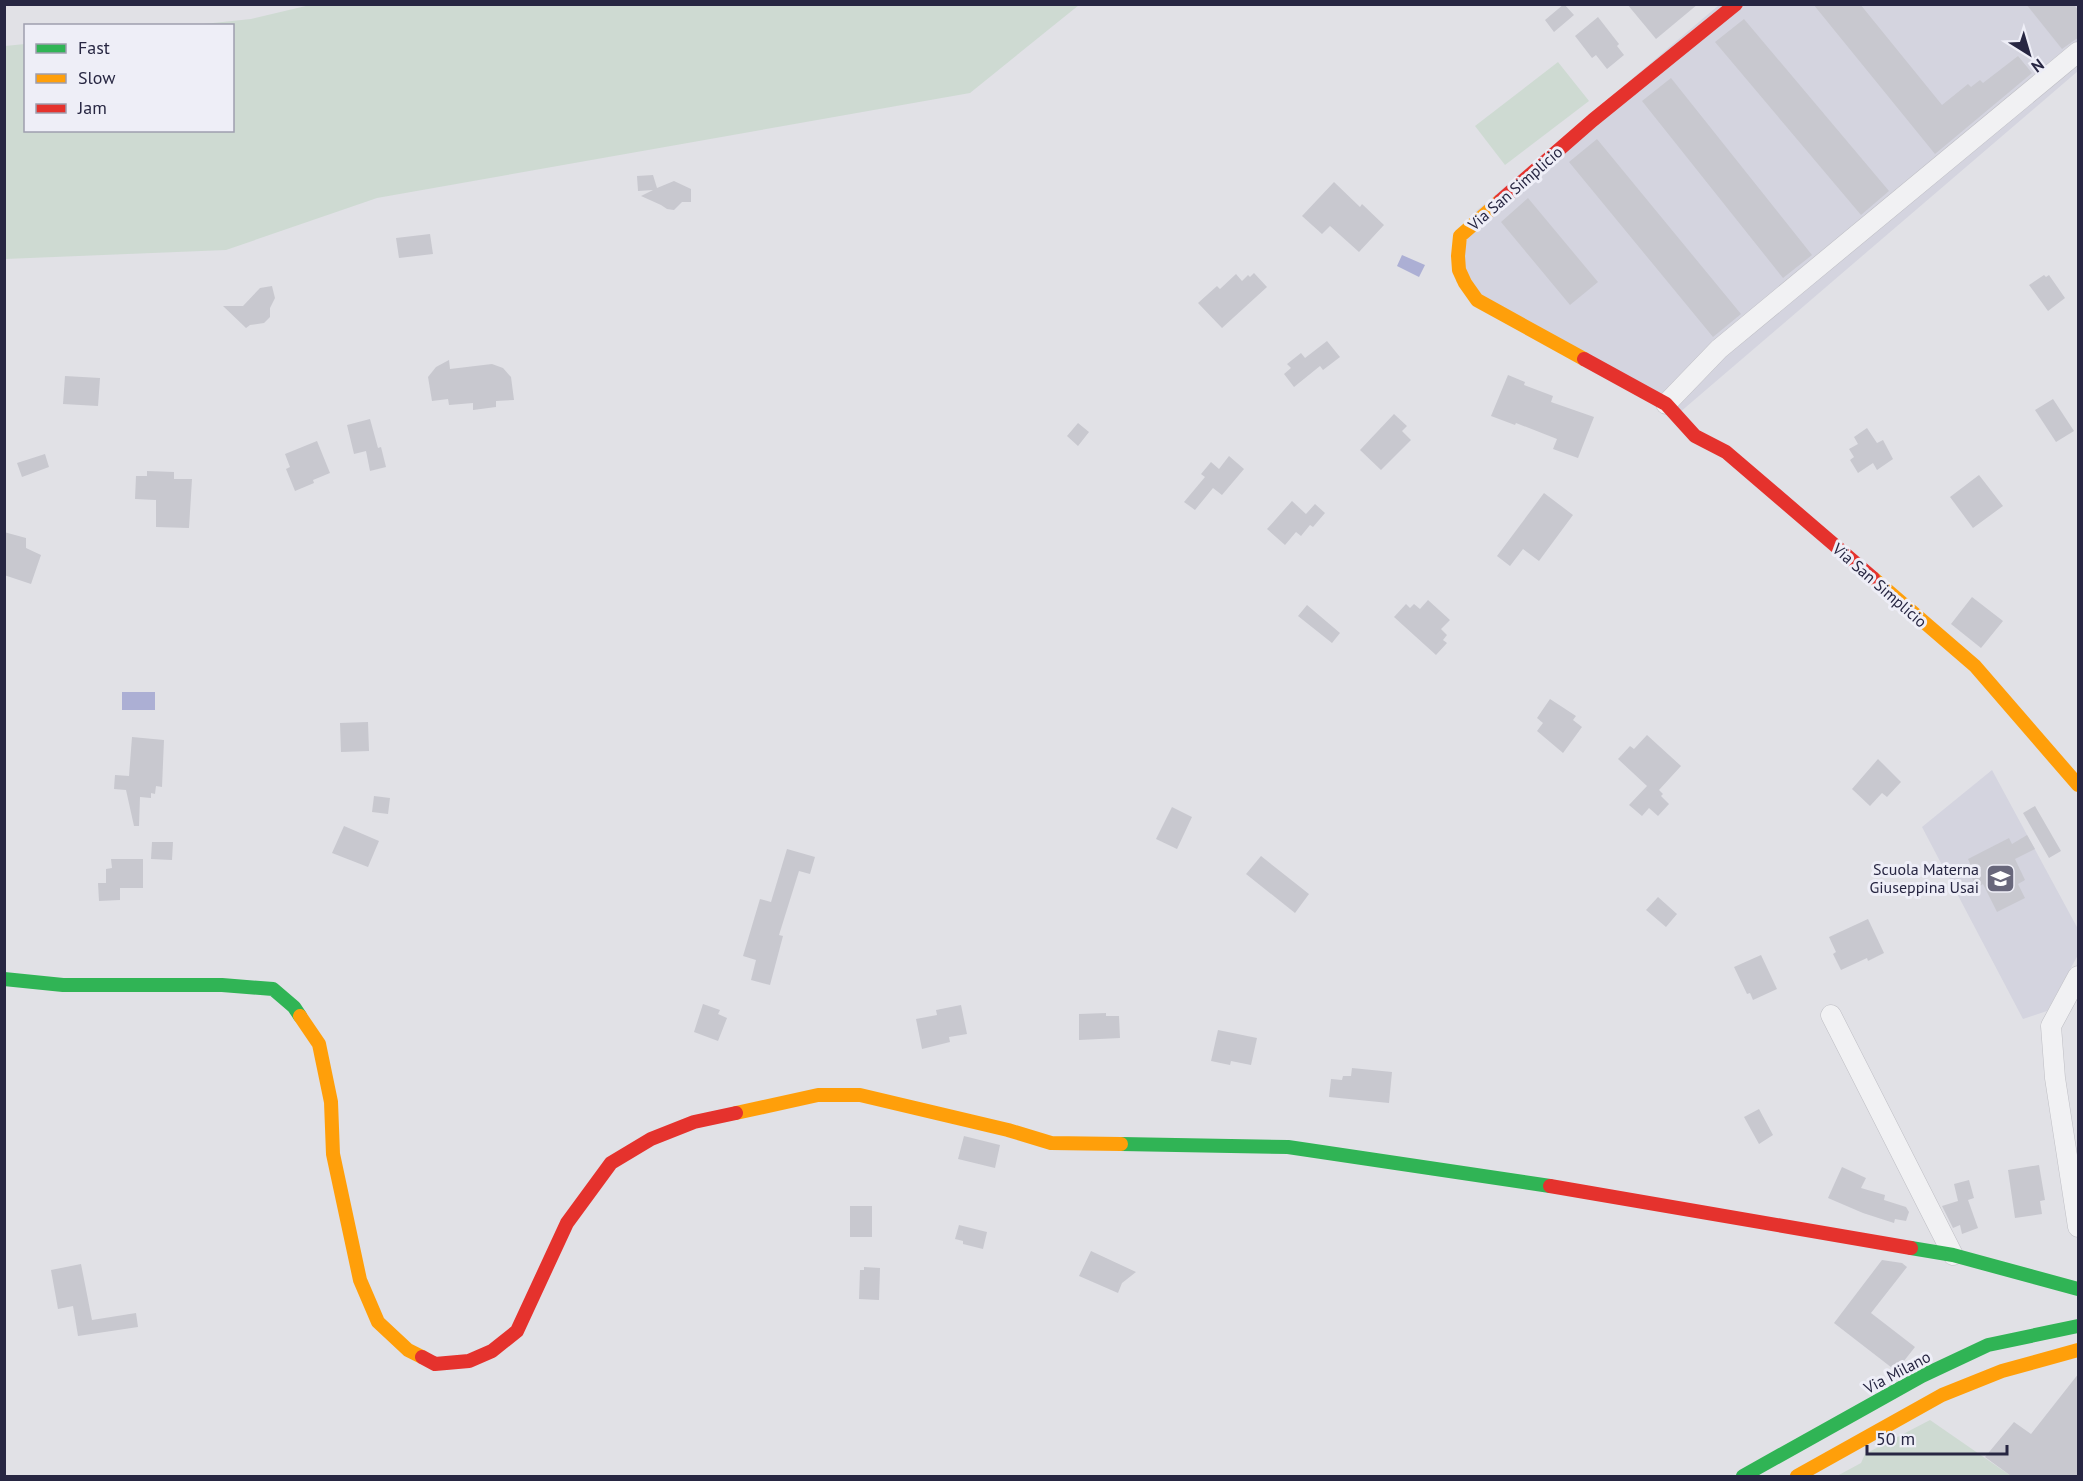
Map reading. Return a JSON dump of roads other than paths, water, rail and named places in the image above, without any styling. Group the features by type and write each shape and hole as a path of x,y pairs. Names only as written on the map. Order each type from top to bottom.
{"street":[{"name":"Via San Simplicio","path":"1736,4 1593,120 1460,236 1456,260 1461,279 1476,300 1666,404 1695,436 1726,452 1975,666 2079,784"},
{"path":"1666,404 1719,349 2079,52"},
{"path":"2079,976 2051,1026 2055,1078 2079,1227"},
{"path":"4,979 63,985 222,984 273,989 294,1007 319,1044 330,1102 333,1154 360,1280 378,1322 408,1350 435,1364 469,1361 492,1351 517,1331 567,1223 611,1163 651,1139 694,1122 818,1095 860,1095 1008,1130 1051,1143 1288,1147 1628,1198 1953,1255 2079,1289"},
{"path":"1831,1015 1953,1255"},
{"name":"Via Milano","path":"1743,1476 1922,1376 1988,1345 2079,1326"},
{"path":"1797,1476 1942,1395 2002,1371 2079,1350"}],"water":[{"path":"1402,255 1425,265 1419,277 1397,266"},
{"path":"122,692 155,692 155,710 122,710"}],"place":[{"name":"Scuola Materna Giuseppina Usai","path":"2000,878"}]}
